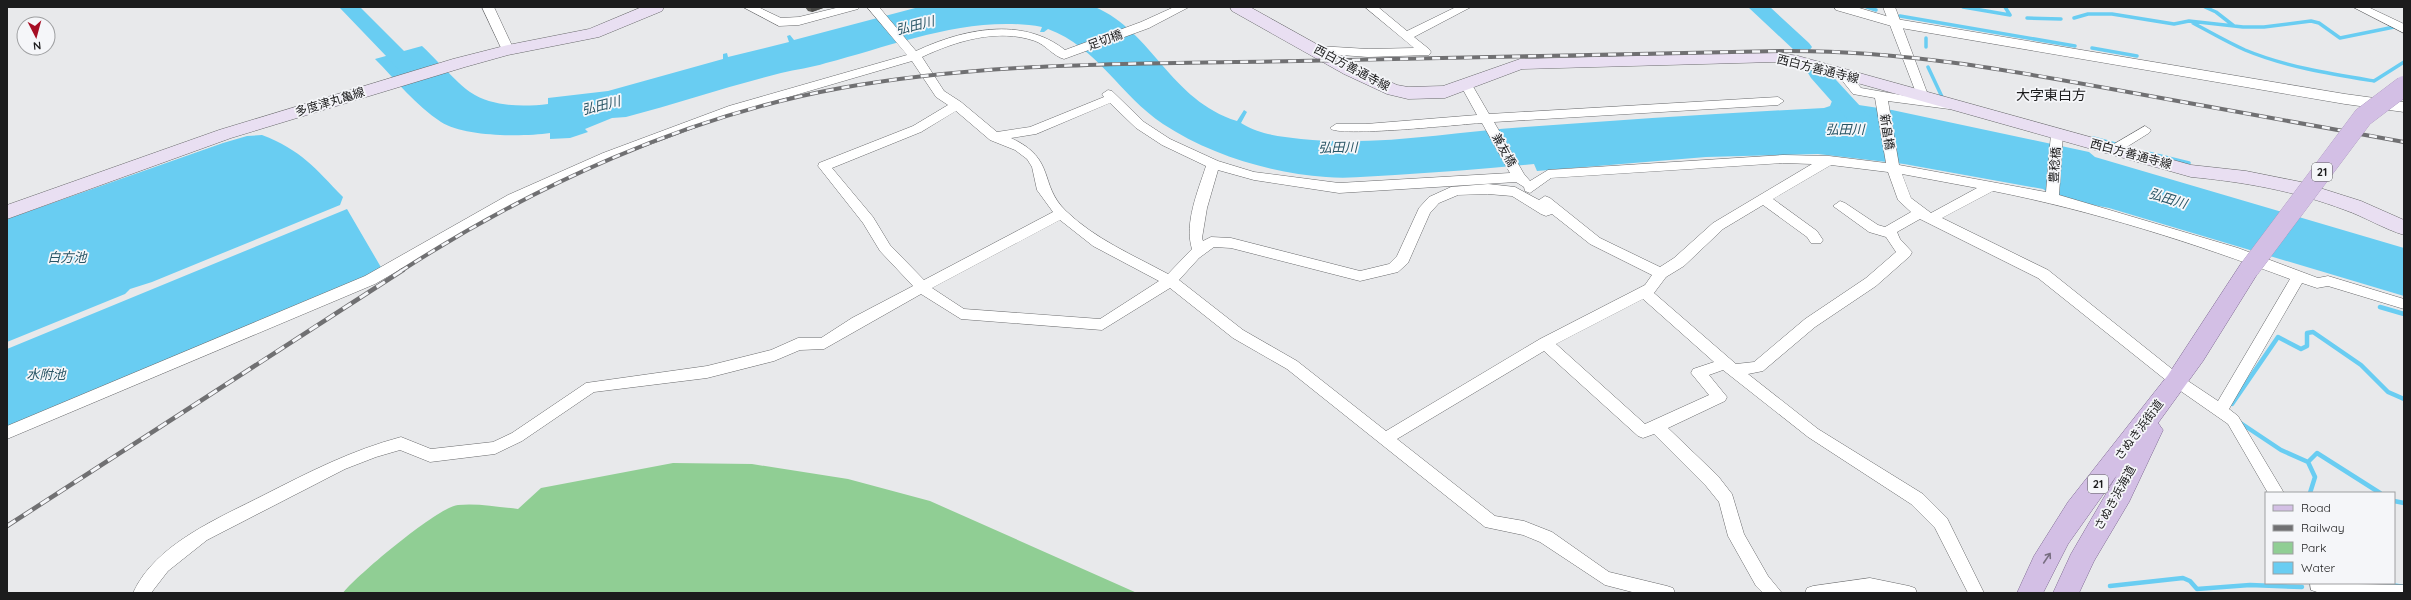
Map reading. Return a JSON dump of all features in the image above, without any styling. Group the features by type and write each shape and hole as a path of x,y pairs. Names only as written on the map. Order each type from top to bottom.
{"main road":[{"name":"多度津丸亀線","path":"7,212 225,134 459,62 508,50 593,33 656,7"},
{"name":"西白方善通寺線","path":"1238,7 1318,50 1350,70 1393,90 1403,92 1426,94 1445,92 1467,86 1520,64 1774,57 1798,61 1922,95 2057,136 2117,146 2191,171 2213,172 2274,182 2329,198 2383,217 2404,228"},
{"name":"さぬき浜街道","path":"2030,593 2039,569 2069,520 2177,381 2250,268 2363,117 2404,86"},
{"name":"さぬき浜海道","path":"2066,593 2075,569 2091,539 2108,515 2177,381"}],"street":[{"path":"488,7 508,50"},
{"path":"749,7 779,22 799,21 854,7"},
{"name":"足切橋","path":"910,52 956,38 1006,33 1038,38 1064,54 1145,25 1183,7"},
{"path":"1318,50 1368,53 1425,52 1371,7"},
{"path":"1407,36 1465,7"},
{"path":"1841,7 1895,23 2359,102 2404,107"},
{"path":"1889,7 1922,95"},
{"path":"2359,7 2399,25"},
{"path":"875,9 922,65 940,94 957,105 994,137 1019,148 1031,156 1038,167 1044,190 1061,214 1098,243 1170,281 1238,334 1292,365 1491,522 1524,528 1546,537 1605,578 1668,593"},
{"path":"7,433 370,280 513,198 607,156 734,109 910,52"},
{"path":"1843,74 1856,91 1881,96 1952,105"},
{"name":"兼友橋","path":"1467,86 1519,177 1530,188 1596,241 1660,273"},
{"path":"994,137 1032,131 1110,96 1140,125 1166,142 1213,164 1254,176 1339,188 1519,177"},
{"name":"新畠橋","path":"1881,96 1893,168 1905,200 1926,216 2043,274 2177,381 2233,420 2275,492"},
{"path":"1336,128 1488,122 1778,101"},
{"path":"957,105 917,129 824,166 868,220 885,248 928,293 961,314 1102,325 1170,281 1199,251 1211,242 1232,243 1360,276 1393,268 1403,259 1424,211 1434,200 1456,190 1488,189 1515,192 1546,211 1552,207"},
{"path":"2117,146 2145,130"},
{"name":"豊稔橋","path":"2053,195 2057,136"},
{"path":"1530,188 1548,174 1783,159 1828,160 1893,168 1990,187 2053,195 2225,250 2317,283 2328,281 2404,304"},
{"path":"1828,160 1718,226 1679,262 1660,273 1650,288 1644,292 1730,366 1813,433 1917,499 1941,523 1976,593"},
{"path":"1199,251 1195,238 1200,208 1213,164"},
{"path":"1545,343 1643,432 1720,397 1698,373 1730,366 1758,367 1810,323 1871,282 1905,252 1894,241 1890,230 1926,216 1990,187"},
{"path":"1763,199 1812,234 1816,240"},
{"path":"1840,206 1874,229 1891,233"},
{"path":"140,593 162,566 201,535 322,472 373,450 401,443 430,456 495,448 517,437 591,387 708,372 774,355 798,344 824,343 857,322 922,286 1061,214"},
{"path":"2220,411 2299,276"},
{"path":"1385,439 1545,343 1650,288"},
{"path":"1656,426 1712,480 1726,499 1736,536 1762,581 1774,593"},
{"path":"1813,593 1870,585 1909,593"},
{"path":"2315,587 2404,592"}],"green space":[{"path":"673,463 752,464 848,479 930,501 1137,593 343,593 364,572 398,543 448,508 458,505 473,504 518,509 541,488"}],"water":[{"name":"弘田川","path":"919,7 1095,7 1115,18 1132,32 1178,82 1195,98 1214,111 1237,121 1244,110 1247,112 1241,123 1248,127 1270,134 1301,139 1357,141 1413,138 1497,129 1824,108 1830,106 1832,101 1892,110 2089,152 2095,157 2404,248 2404,296 2109,208 2056,198 2043,189 1904,164 1818,154 1706,157 1537,171 1534,164 1352,178 1305,175 1263,167 1242,161 1201,145 1163,124 1148,113 1081,48 1065,37 1048,29 1044,32 1040,32 1042,27 1015,24 988,25 933,33 820,65 762,78 626,117 612,118 585,129 588,132 570,138 550,139 550,133 494,135 464,131 451,127 432,116 423,108 375,59 422,46 470,92 479,97 488,101 508,105 538,105 548,104 548,98 608,91 723,59 723,54 727,53 728,57 789,42 787,36 790,35 794,40"},
{"name":"白方池","path":"262,135 287,147 307,161 343,197 340,205 152,282 130,289 125,294 7,342 7,219 223,143 247,136"},
{"name":"水附池","path":"347,209 382,269 7,432 7,349"}],"waterway":[{"name":"弘田川","path":"349,7 418,77"},
{"path":"1758,7 1802,47"},
{"path":"1867,7 1876,10"},
{"path":"1963,7 2010,15 2005,7"},
{"path":"2205,7 2216,12 2234,26"},
{"path":"2074,18 2088,14 2112,14 2174,24 2189,21 2234,26"},
{"path":"1900,16 2075,46"},
{"path":"2027,18 2061,19"},
{"path":"2234,26 2264,27 2311,21 2319,23 2340,38 2404,25"},
{"path":"2193,23 2245,50 2276,61 2325,73 2374,81 2404,62"},
{"path":"1926,38 1926,47"},
{"path":"2092,48 2137,56"},
{"path":"1928,67 1943,99"},
{"path":"1818,73 1865,125"},
{"path":"2093,138 2119,145"},
{"path":"2144,152 2189,163"},
{"path":"2380,307 2404,314"},
{"path":"2232,404 2278,337 2301,349 2307,346 2307,333 2313,332 2361,365 2388,392 2404,399"},
{"path":"2239,422 2281,450 2308,462"},
{"path":"2308,462 2317,453 2378,492"},
{"path":"2308,462 2315,477 2310,492"},
{"path":"2395,501 2404,503"},
{"path":"2110,586 2183,578 2190,581 2197,589 2250,585 2302,587"},
{"path":"2385,584 2404,587"}],"railway":[{"path":"401,271 504,210 557,183 612,158 725,116 783,100 841,88 898,79 1012,68 1126,64 1784,51 1871,54 1957,63 2085,84 2404,142"},
{"path":"7,526 403,270"}],"district":[{"name":"大字東白方","path":"2051,95"}]}
